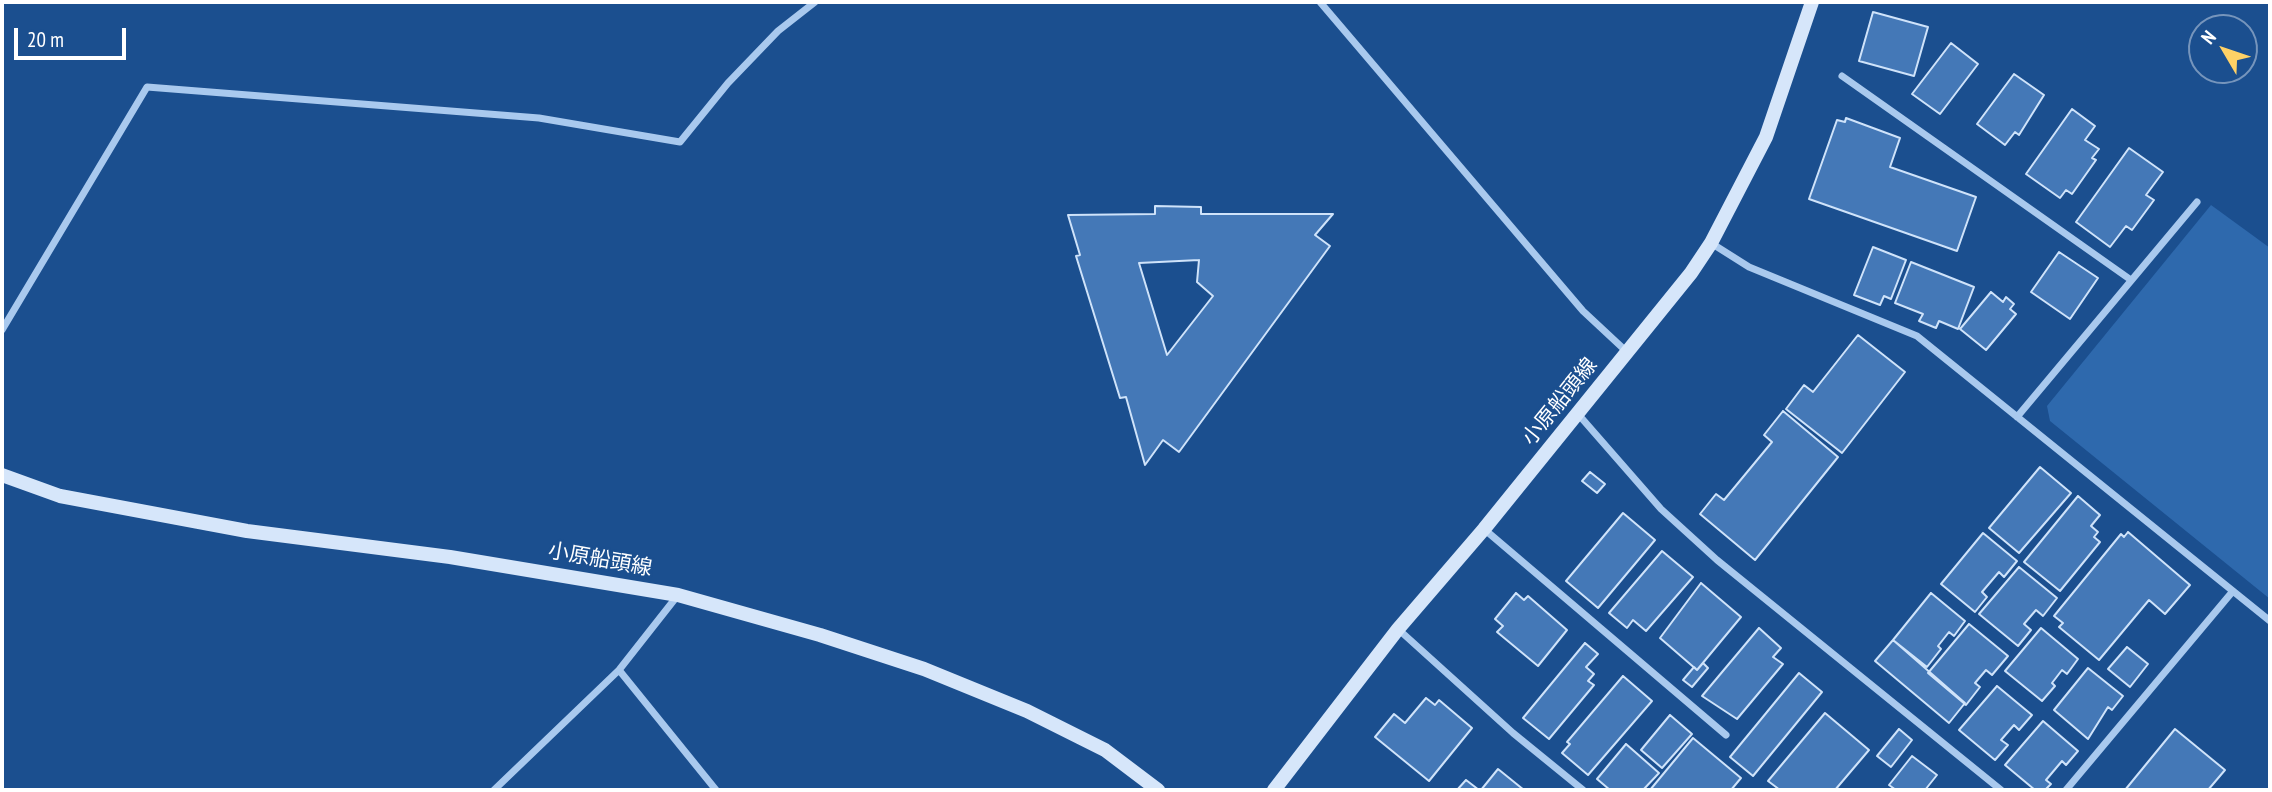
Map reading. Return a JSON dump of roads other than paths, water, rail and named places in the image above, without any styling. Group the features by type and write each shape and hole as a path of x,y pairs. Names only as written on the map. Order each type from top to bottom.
{"main road":[{"name":"小原船頭線","path":"1274,790 1398,629 1627,353 1711,243 1766,136 1812,2"},
{"name":"小原船頭線","path":"2,475 60,496 247,531 450,556 678,595 820,635 924,670 1027,711 1105,750 1158,790"}],"street":[{"path":"2,330 147,87 539,118 680,142 728,83 769,40 815,2"},
{"path":"1320,2 1583,311 1627,353"},
{"path":"1842,76 2131,281"},
{"path":"2017,416 2197,202"},
{"path":"1711,243 1749,267 1917,336 2270,621"},
{"path":"1577,413 1661,509 1707,551 2001,790"},
{"path":"1484,528 1726,735"},
{"path":"2066,790 2233,591"},
{"path":"494,790 619,670 678,595"},
{"path":"1398,629 1513,733 1583,790"},
{"path":"619,670 716,790"}]}
